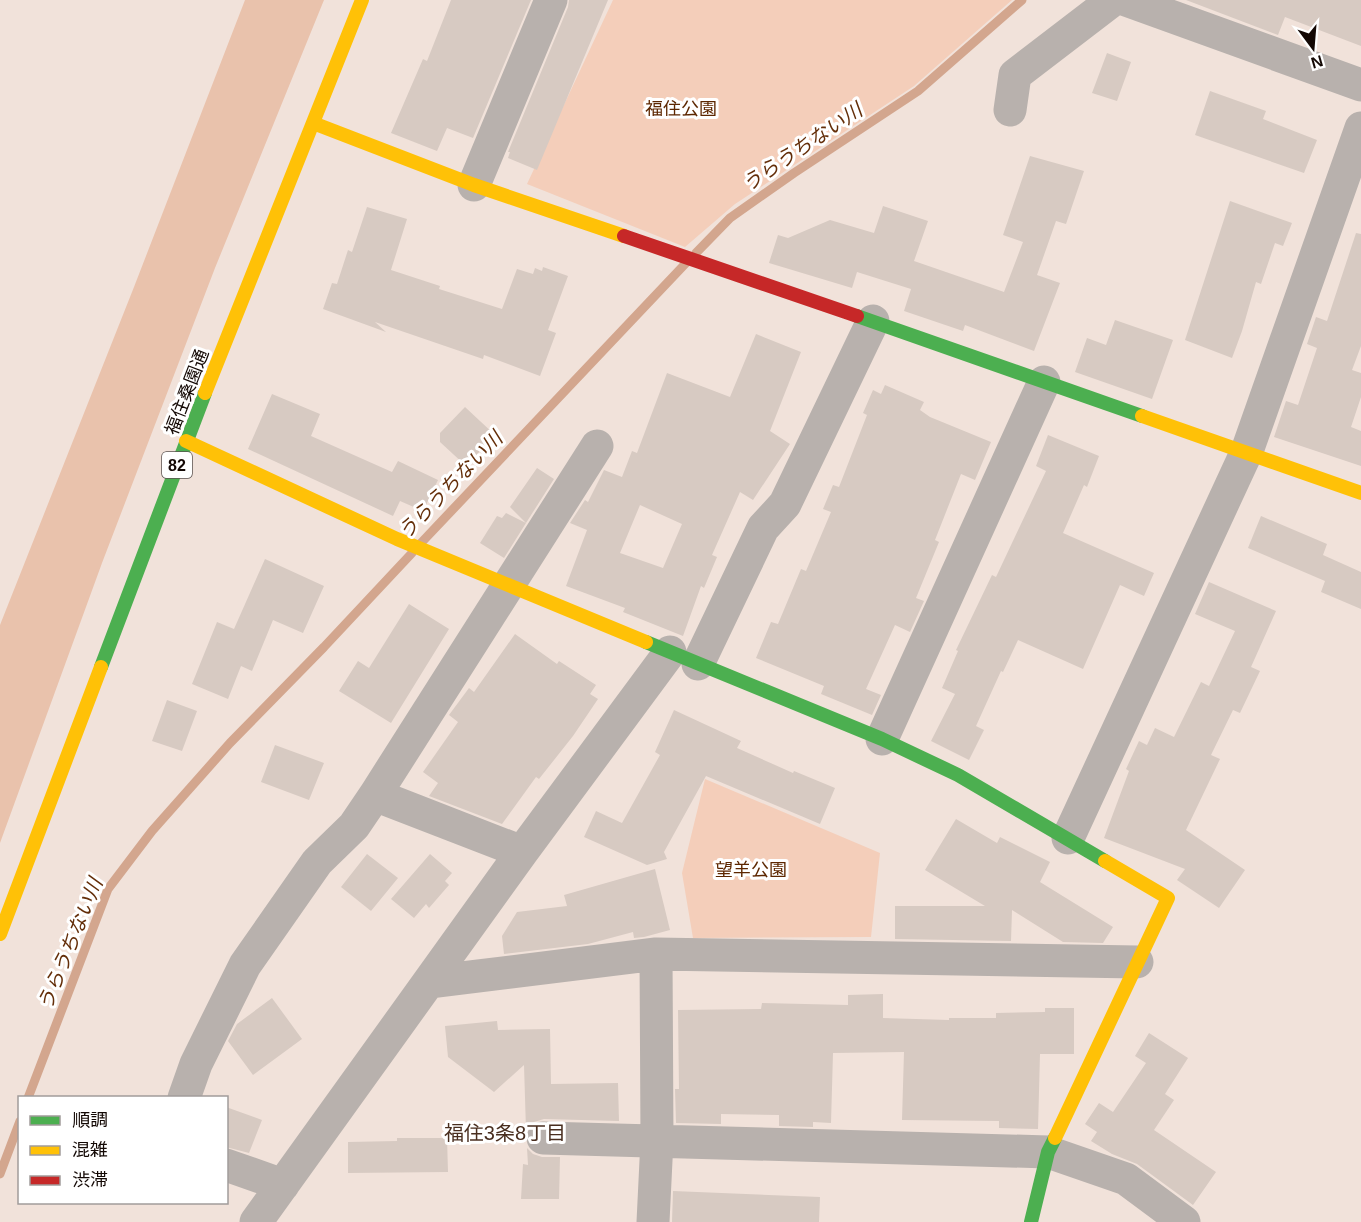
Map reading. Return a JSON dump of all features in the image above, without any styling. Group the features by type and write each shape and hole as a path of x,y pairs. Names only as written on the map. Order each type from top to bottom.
{"street":[{"name":"福住桑園通","path":"0,934 186,441 362,0"},
{"path":"474,185 551,0"},
{"path":"1010,110 1015,75 1113,0"},
{"path":"1126,0 1361,85"},
{"path":"313,123 474,185 873,321 1361,493"},
{"path":"1068,838 1247,451 1361,128"},
{"path":"256,1222 522,852 684,658 763,528 785,504 873,321"},
{"path":"882,739 1044,382"},
{"path":"186,441 430,552 882,739 958,775 1168,898 1048,1152 1031,1222"},
{"path":"185,1096 196,1064 245,965 317,862 354,826 597,446"},
{"path":"375,795 522,852"},
{"path":"429,982 656,954 1137,962"},
{"path":"653,1222 657,1140 656,954"},
{"path":"543,1138 1048,1152 1126,1179 1184,1222"},
{"path":"228,1166 283,1185"}],"green space":[{"name":"福住公園","path":"613,0 1012,0 914,86 735,204 685,247 527,184"},
{"name":"望羊公園","path":"705,779 880,853 871,937 693,938 682,873"}],"shaded area":[{"path":"245,0 324,0 215,268 102,563 0,843 0,625"}],"building":[{"path":"451,0 531,0 473,138 447,128 437,151 391,133 423,59 427,61"},
{"path":"569,0 608,0 537,170 508,158 510,152 508,152"},
{"path":"1186,0 1361,0 1361,46 1285,17 1278,35"},
{"path":"1107,53 1131,62 1117,101 1092,93"},
{"path":"1210,91 1266,111 1263,119 1317,140 1304,173 1195,135"},
{"path":"1030,156 1084,171 1066,224 1056,221 1037,275 1060,283 1034,351 965,325 963,331 904,311 911,289 857,272 852,288 769,263 778,235 788,238 830,220 874,233 883,206 928,221 914,261 1004,292 1023,242 1003,235"},
{"path":"1230,201 1292,223 1283,246 1275,243 1261,284 1256,282 1232,358 1185,340"},
{"path":"367,207 407,219 391,270 440,286 439,289 502,309 517,269 533,274 535,268 542,271 543,267 568,276 548,330 556,333 540,376 484,355 483,359 375,322 386,332 323,309 332,283 337,284 348,250 352,252"},
{"path":"1356,233 1361,234 1361,346 1352,370 1361,373 1361,397 1351,427 1361,431 1361,466 1274,437 1286,401 1298,405 1317,348 1307,344 1316,317 1327,321"},
{"path":"1115,320 1173,340 1152,399 1075,372 1087,338 1106,345"},
{"path":"756,334 801,352 770,431 790,444 753,500 740,492 712,555 717,557 704,588 701,586 683,636 623,612 625,608 566,586 587,530 570,523 585,500 588,502 604,470 622,477 632,451 637,453 667,373 730,397","holes":["640,505 682,524 663,568 620,553"]},
{"path":"885,385 924,402 920,410 930,417 991,442 975,480 961,474 935,540 939,542 916,598 924,601 910,632 895,625 866,689 881,695 872,715 821,694 824,686 756,658 771,622 778,624 801,569 806,571 831,512 823,509 833,485 839,487 867,415 863,413 873,390 881,394"},
{"path":"272,394 320,414 311,436 392,472 398,461 438,480 423,511 400,501 393,516 248,449"},
{"path":"465,407 495,435 466,466 440,442 440,433"},
{"path":"1048,435 1099,456 1087,487 1084,485 1063,533 1154,573 1144,596 1120,585 1083,669 1018,640 976,726 984,730 969,760 931,741 955,694 942,688 958,651 956,650 992,575 996,577 1046,471 1036,466"},
{"path":"537,468 554,479 526,523 510,507"},
{"path":"506,513 526,523 504,558 480,543 497,516 502,518"},
{"path":"1261,516 1327,544 1323,555 1361,572 1361,609 1321,592 1325,581 1248,548"},
{"path":"265,559 324,586 303,633 273,620 252,671 241,666 228,699 192,684 217,622 234,629"},
{"path":"1209,582 1276,611 1251,667 1260,671 1240,713 1233,710 1211,755 1220,759 1186,830 1245,870 1219,908 1177,880 1185,869 1104,838 1129,771 1126,769 1139,741 1147,745 1155,728 1174,737 1201,682 1209,686 1235,631 1195,614"},
{"path":"409,604 449,629 391,723 339,691 358,661 369,668"},
{"path":"515,634 557,664 559,661 596,685 590,694 598,699 573,736 539,779 536,777 502,824 429,796 438,783 423,772 458,722 449,715 469,688 474,692"},
{"path":"167,700 197,711 182,751 152,741"},
{"path":"674,710 741,741 737,748 793,773 794,771 835,788 820,824 706,776 664,852 667,859 647,865 584,837 596,811 622,823 660,755 655,752"},
{"path":"275,745 324,763 309,800 261,782"},
{"path":"956,819 997,843 1000,837 1050,862 1040,882 1113,927 1103,943 1063,942 1012,910 1011,941 895,939 895,906 985,906 925,870"},
{"path":"367,854 398,878 371,911 341,887"},
{"path":"430,854 452,873 445,881 449,885 429,908 426,904 414,918 391,899"},
{"path":"655,869 670,930 634,938 633,932 588,944 504,954 502,936 517,912 567,906 564,895"},
{"path":"883,994 883,1018 949,1020 949,1018 996,1018 996,1013 1045,1012 1045,1008 1074,1008 1074,1054 1040,1054 1038,1129 999,1128 999,1121 902,1120 904,1052 833,1053 831,1123 813,1122 813,1127 779,1126 779,1115 721,1114 721,1124 676,1123 675,1089 679,1089 678,1010 761,1009 762,1003 848,1005 848,995"},
{"path":"272,998 302,1039 253,1075 228,1041 237,1024"},
{"path":"497,1021 498,1030 550,1029 551,1084 618,1083 619,1121 544,1119 534,1122 526,1130 524,1065 494,1092 448,1057 445,1026"},
{"path":"1149,1033 1188,1058 1165,1094 1174,1100 1154,1130 1216,1172 1193,1205 1137,1164 1112,1154 1091,1141 1097,1132 1085,1124 1099,1103 1113,1112 1146,1063 1135,1056"},
{"path":"228,1108 262,1120 249,1153 228,1148"},
{"path":"397,1138 447,1138 448,1172 348,1173 348,1142 397,1141"},
{"path":"527,1148 533,1154 542,1157 560,1157 559,1199 521,1199 523,1164 528,1165"},
{"path":"673,1191 820,1197 819,1222 672,1222"}],"waterway":[{"name":"うらうちない川","path":"696,253 730,218 918,91 1022,0"},
{"name":"うらうちない川","path":"421,543 686,263"},
{"name":"うらうちない川","path":"29,1096 108,889 152,831 230,743 412,553"},
{"name":"うらうちない川","path":"0,1174 18,1126"}],"traffic: fast":[{"path":"857,316 1142,416"},
{"path":"101,667 205,393"},
{"path":"646,642 882,739 958,775 1105,861"},
{"path":"1031,1222 1048,1152 1055,1138"}],"traffic: slow":[{"path":"205,393 362,0"},
{"path":"313,123 474,185 624,236"},
{"path":"1142,416 1361,493"},
{"path":"186,441 397,539 646,642"},
{"path":"0,934 101,667"},
{"path":"1055,1138 1168,898 1105,861"}],"traffic: jam":[{"path":"624,236 857,316"}],"district":[{"name":"福住3条8丁目","path":"505,1133"}]}
